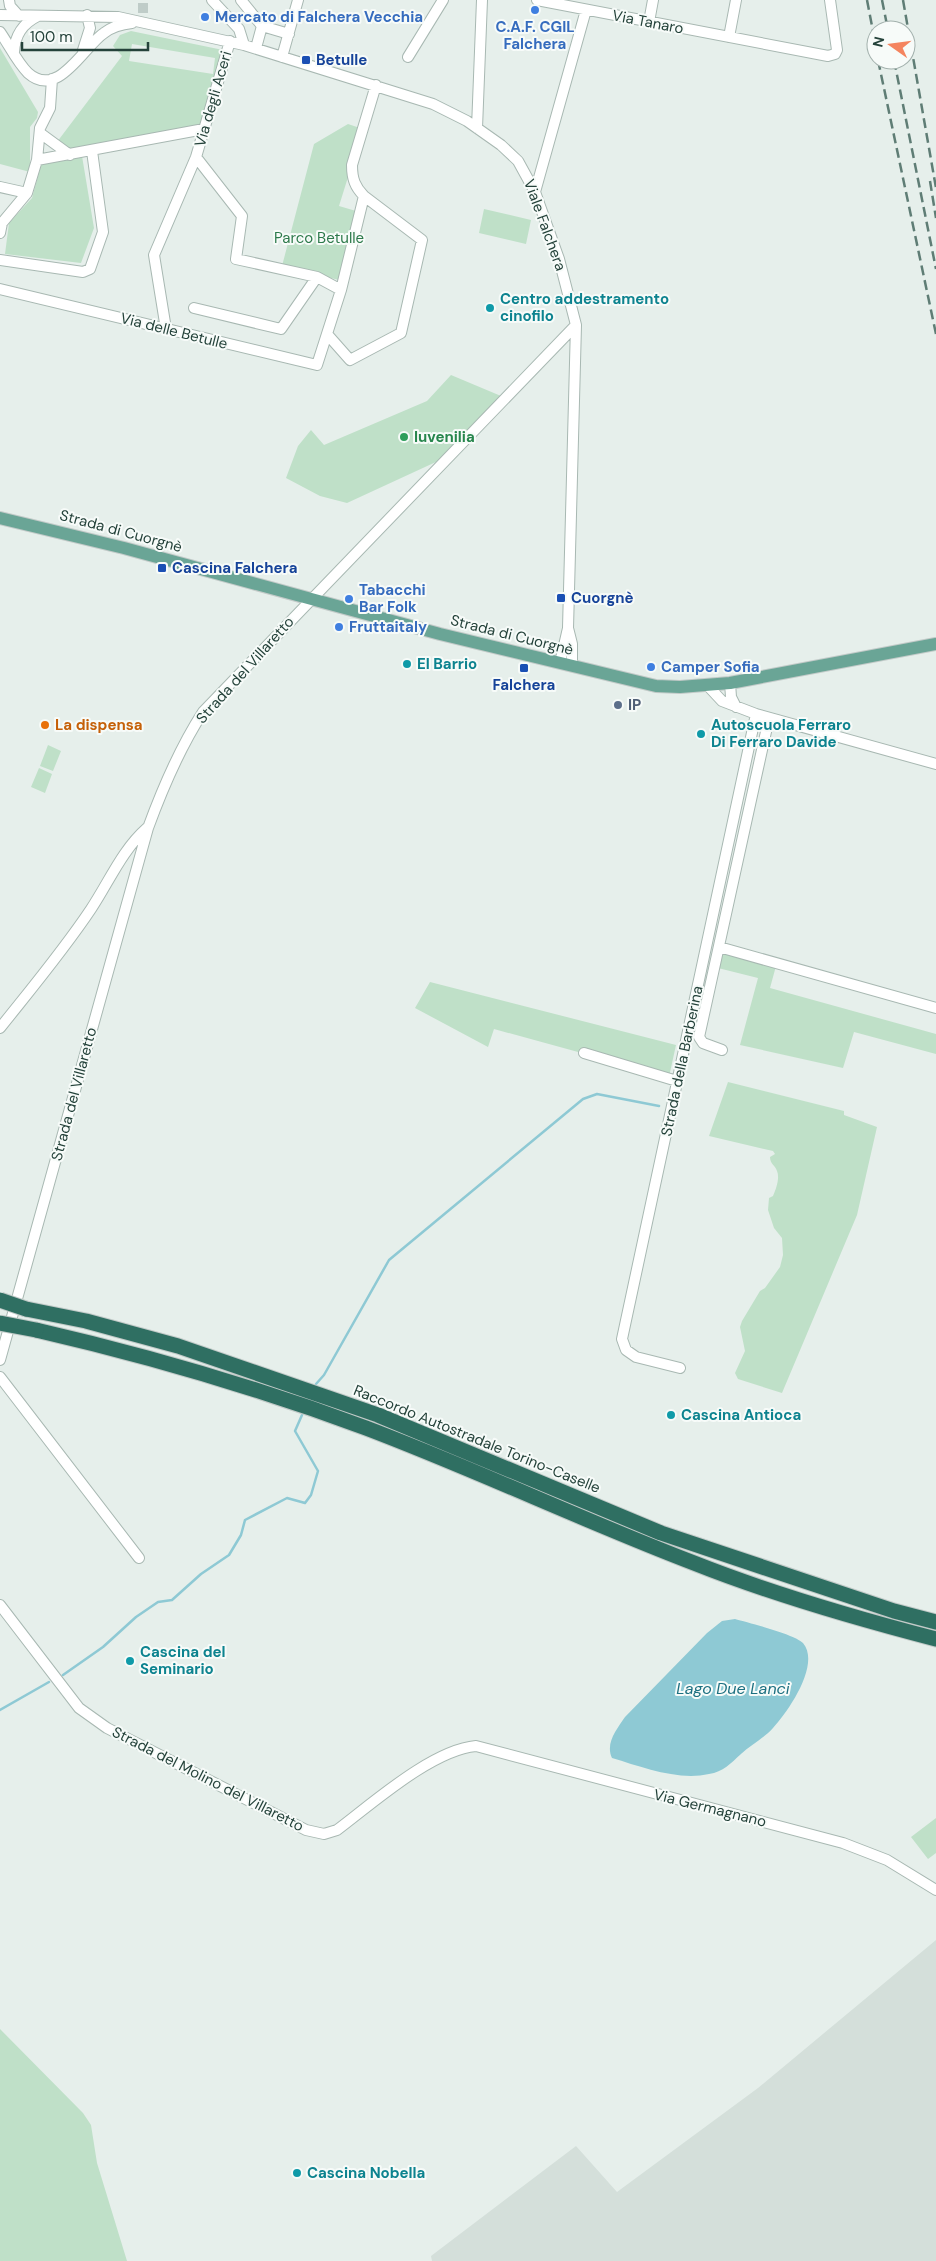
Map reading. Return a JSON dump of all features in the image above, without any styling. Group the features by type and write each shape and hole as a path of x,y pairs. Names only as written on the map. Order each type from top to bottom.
{"highway":[{"path":"0,1300 26,1309"},
{"name":"Raccordo Autostradale Torino-Caselle","path":"0,1305 86,1321 178,1346 378,1414 644,1526 701,1548 894,1611 936,1622"},
{"name":"Raccordo Autostradale Torino-Caselle","path":"0,1323 128,1351 219,1377 367,1428 694,1564 886,1626 936,1639"}],"main road":[{"name":"Strada di Cuorgnè","path":"0,518 132,550 440,634 656,686 708,686 730,683 936,644"}],"street":[{"path":"9,0 10,6 19,16"},
{"path":"212,0 239,29 244,45"},
{"path":"241,0 262,26 289,34"},
{"path":"282,57 298,0"},
{"path":"408,57 443,0"},
{"path":"478,128 482,0"},
{"name":"Via Tanaro","path":"537,0 573,3 586,10 833,56 837,47 830,0"},
{"path":"648,22 653,0"},
{"path":"729,37 736,0"},
{"path":"535,192 586,10"},
{"name":"Viale Falchera","path":"0,15 142,17 256,48 433,104 478,128 501,145 518,161 535,192 564,276 576,324 566,665"},
{"path":"81,56 90,28 87,15"},
{"path":"14,52 17,36 23,26 39,16"},
{"path":"0,32 30,74 40,79 52,79 62,75 94,41 113,27 142,17"},
{"path":"256,48 262,26"},
{"name":"Via degli Aceri","path":"166,328 154,255 196,157 230,41"},
{"path":"1,226 27,194 37,160 40,134 50,108 52,79"},
{"path":"327,334 350,360 401,333 422,240 364,196 357,189 352,178 352,165 376,85"},
{"path":"37,160 204,129"},
{"path":"187,132 199,145"},
{"path":"40,134 70,155"},
{"path":"0,260 83,272 90,269 104,232 92,151"},
{"name":"Via degli Aceri","path":"196,157 242,216 236,259 317,277"},
{"path":"0,187 27,194"},
{"name":"Via delle Betulle","path":"0,289 317,365 341,290 364,196"},
{"path":"317,277 341,290"},
{"name":"Via delle Betulle","path":"194,308 282,329 317,277"},
{"name":"Strada del Villaretto","path":"0,1360 148,828 164,784 192,728 203,712 311,598 576,324"},
{"path":"730,683 731,697 736,707"},
{"path":"708,686 719,698 736,707 756,714 936,764"},
{"name":"Strada della Barberina","path":"680,1368 636,1357 626,1350 622,1339 756,714"},
{"name":"Strada della Barberina","path":"722,1050 703,1043 700,1037 769,718"},
{"name":"Strada del Villaretto","path":"0,1028 90,911 136,838 148,828"},
{"path":"719,947 936,1008"},
{"path":"584,1053 677,1081"},
{"path":"0,1377 139,1558"},
{"name":"Strada del Molino del Villaretto","path":"0,1605 79,1708 107,1728 306,1830 324,1834 337,1830 414,1773 461,1747 476,1746"},
{"name":"Via Germagnano","path":"476,1746 843,1843 887,1860 936,1890"}],"shaded area":[{"path":"936,1940 936,2261 432,2261 431,2256 576,2146 617,2192 758,2088"}],"green space":[{"path":"131,31 223,50 201,127 70,151 57,142 122,56 113,46 120,35","holes":["132,44 215,58 213,74 129,61"]},
{"path":"0,48 38,112 37,118 30,127 30,172 0,164"},
{"name":"Parco Betulle","path":"348,124 363,129 339,206 356,211 339,280 282,266 314,144"},
{"path":"82,156 94,228 81,263 5,254 9,223 32,198 41,165"},
{"path":"484,209 531,220 526,244 479,233"},
{"name":"Iuvenilia","path":"451,375 501,396 451,455 347,503 320,496 286,478 298,446 311,430 324,445 427,401"},
{"path":"48,745 61,751 53,771 40,766"},
{"path":"39,768 52,774 45,793 31,787"},
{"path":"725,952 776,966 770,988 936,1034 936,1054 854,1032 843,1068 740,1045 758,978 718,968 721,953"},
{"path":"430,982 676,1045 669,1077 494,1029 488,1047 415,1008"},
{"path":"728,1082 844,1111 844,1115 877,1127 857,1215 782,1393 738,1379 735,1373 745,1351 740,1327 742,1321 760,1291 765,1288 780,1267 783,1255 782,1238 774,1228 768,1210 769,1198 773,1196 778,1180 777,1171 770,1159 775,1154 773,1151 709,1136"},
{"path":"936,1818 936,1853 928,1859 911,1837"},
{"path":"0,2029 83,2113 91,2125 97,2163 127,2261 0,2261"}],"water":[{"name":"Lago Due Lanci","path":"735,1619 791,1636 803,1643 807,1652 808,1663 800,1687 787,1711 773,1728 726,1767 709,1774 685,1776 648,1769 612,1758 610,1752 611,1742 625,1717 707,1633 722,1621"}],"waterway":[{"path":"316,1384 324,1375 389,1260 583,1099 597,1094 659,1106"},
{"path":"63,1675 103,1647 136,1617 158,1602 172,1600 201,1574 229,1555 241,1535 245,1520 287,1498 305,1503 311,1495 318,1471 295,1431 302,1415"},
{"path":"0,1710 49,1682"}],"tunnel":[{"path":"143,0 143,13"}],"railway":[{"path":"867,0 871,20"},
{"path":"882,0 886,20"},
{"path":"903,0 936,188"},
{"path":"880,70 936,334"},
{"path":"896,70 936,269"},
{"path":"930,181 936,218"}],"place":[{"name":"C.A.F. CGIL Falchera","path":"535,10"},
{"name":"Mercato di Falchera Vecchia","path":"205,17"},
{"name":"Betulle","path":"306,60"},
{"name":"Centro addestramento cinofilo","path":"490,308"},
{"name":"Iuvenilia","path":"404,437"},
{"name":"Cascina Falchera","path":"162,568"},
{"name":"Cuorgnè","path":"561,598"},
{"name":"Tabacchi Bar Folk","path":"349,599"},
{"name":"Fruttaitaly","path":"339,627"},
{"name":"El Barrio","path":"407,664"},
{"name":"Camper Sofia","path":"651,667"},
{"name":"Falchera","path":"524,668"},
{"name":"IP","path":"618,705"},
{"name":"La dispensa","path":"45,725"},
{"name":"Autoscuola Ferraro Di Ferraro Davide","path":"701,734"},
{"name":"Cascina Antioca","path":"671,1415"},
{"name":"Cascina del Seminario","path":"130,1661"},
{"name":"Cascina Nobella","path":"297,2173"}]}
